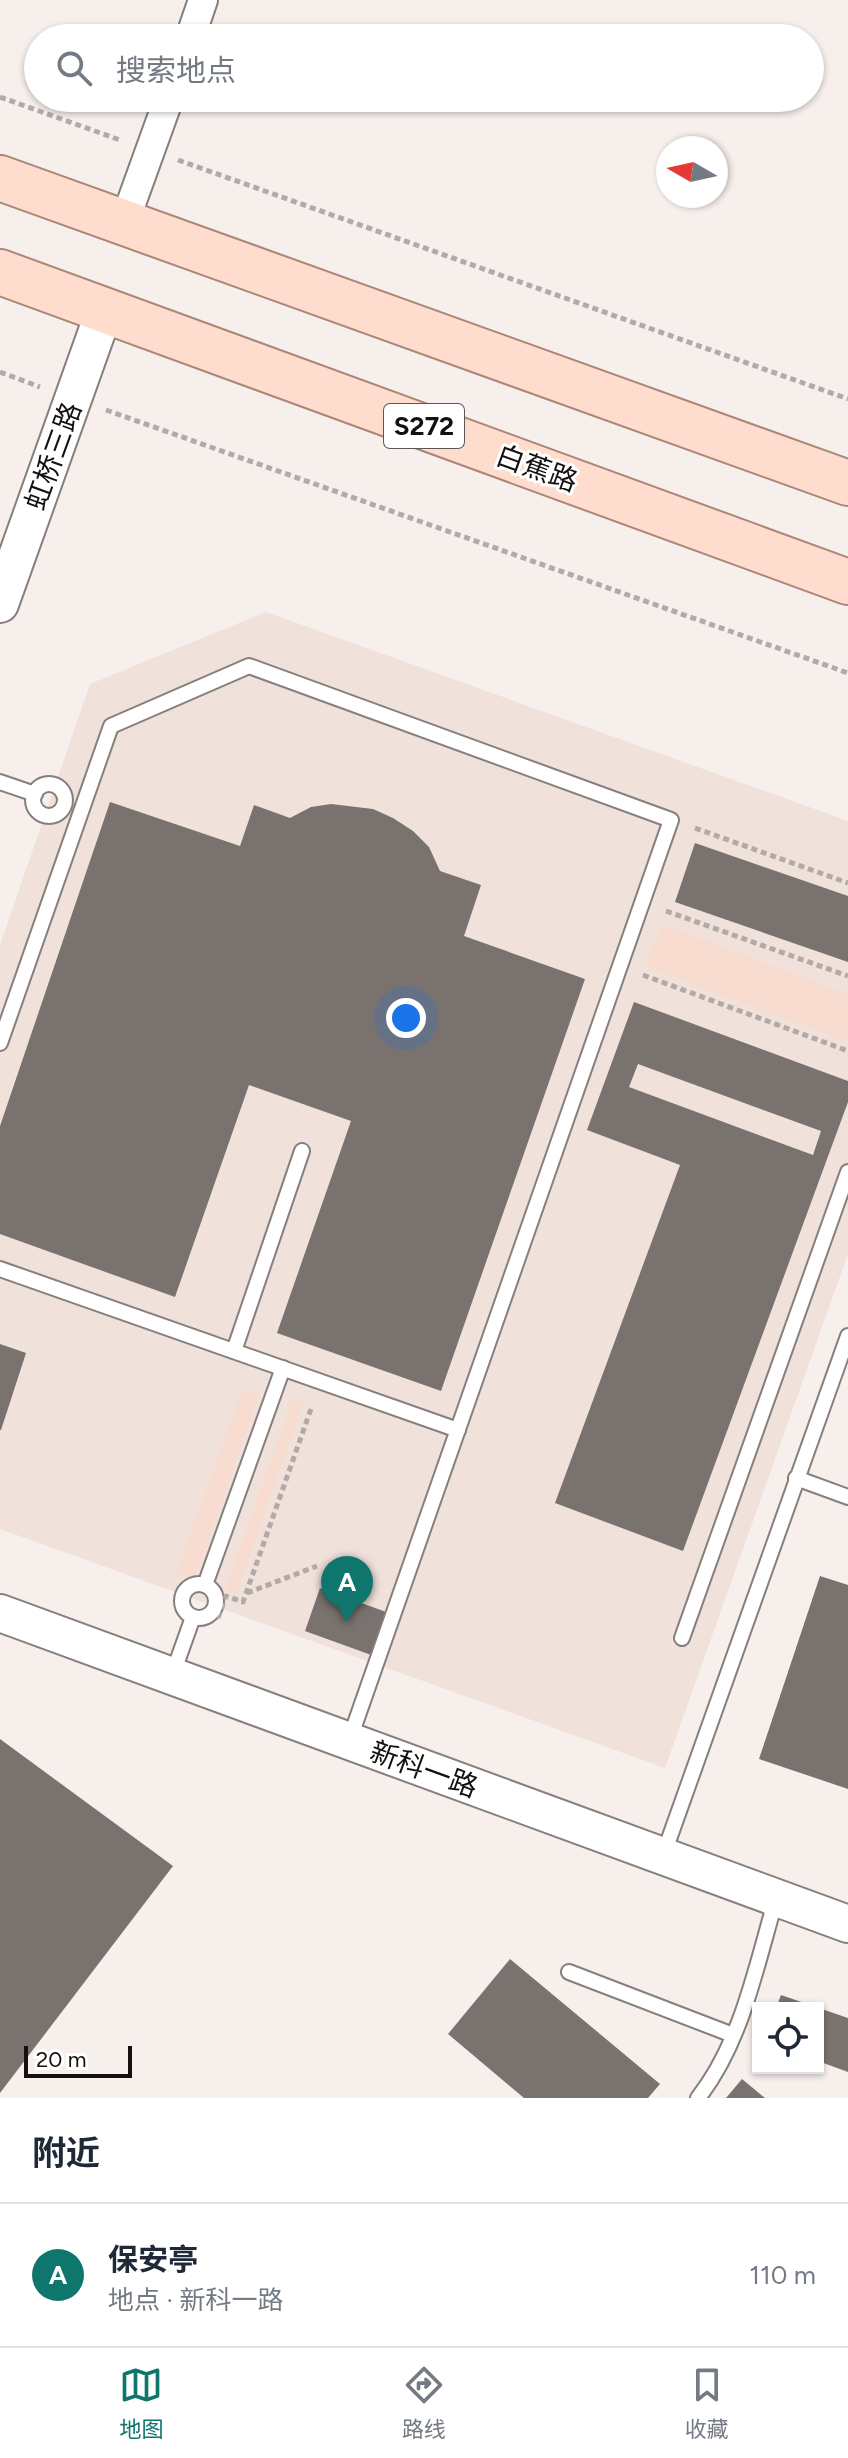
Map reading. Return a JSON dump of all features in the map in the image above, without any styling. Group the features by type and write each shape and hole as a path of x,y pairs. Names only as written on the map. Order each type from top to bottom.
{"main road":[{"path":"0,178 848,483"},
{"name":"白蕉路","path":"0,272 848,582"}],"street":[{"path":"195,24 203,0"},
{"path":"124,223 164,112"},
{"name":"虹桥三路","path":"0,604 105,309"},
{"name":"新科一路","path":"0,1613 848,1924"}],"lane":[{"path":"0,1043 111,726 249,666 671,820 349,1741"},
{"path":"0,782 35,794"},
{"path":"42,786 55,786 64,794 65,805 55,815 44,816 34,805 35,794 42,786"},
{"path":"65,805 81,811"},
{"path":"234,1351 302,1151"},
{"path":"682,1638 848,1172"},
{"path":"0,1269 458,1430"},
{"path":"662,1857 848,1336"},
{"path":"205,1585 283,1368"},
{"path":"796,1478 848,1497"},
{"path":"194,1584 205,1585 214,1592 216,1604 205,1617 192,1620 185,1610 183,1595 194,1584"},
{"path":"172,1676 192,1620"},
{"path":"698,2098 710,2083 733,2035 777,1898"},
{"path":"569,1972 733,2035"}],"path":[{"path":"0,97 24,106"},
{"path":"42,112 848,399"},
{"path":"0,372 848,673"},
{"path":"671,820 848,883"},
{"path":"642,903 848,976"},
{"path":"620,967 848,1051"},
{"path":"192,1620 214,1630 226,1596 243,1602 321,1381"},
{"path":"247,1593 317,1566"}],"shaded area":[{"path":"266,612 848,821 848,1254 665,1768 0,1529 0,945 90,684"},
{"path":"662,924 848,994 848,1042 646,967"},
{"path":"243,1388 260,1394 194,1579 176,1573"},
{"path":"292,1401 303,1404 236,1594 225,1590"}],"building":[{"path":"110,802 240,846 254,805 290,818 311,807 331,804 373,809 413,831 429,847 440,871 481,885 464,936 585,979 441,1391 277,1333 351,1121 249,1085 175,1297 0,1234 0,1126"},
{"path":"695,843 848,896 848,962 675,902"},
{"path":"634,1002 848,1081 848,1102 683,1551 555,1503 680,1165 587,1130","holes":["638,1064 821,1131 813,1155 629,1087"]},
{"path":"0,1344 26,1353 1,1430 0,1430"},
{"path":"820,1576 848,1585 848,1789 759,1759"},
{"path":"320,1588 389,1613 374,1656 305,1631"},
{"path":"0,1739 173,1866 0,2093"},
{"path":"510,1959 660,2084 648,2098 524,2098 448,2034"},
{"path":"781,1995 801,2002 778,2002"},
{"path":"824,2010 848,2018 848,2072 824,2063"},
{"path":"742,2079 765,2098 726,2098"}],"place":[{"name":"保安亭","path":"347,1622"}]}
